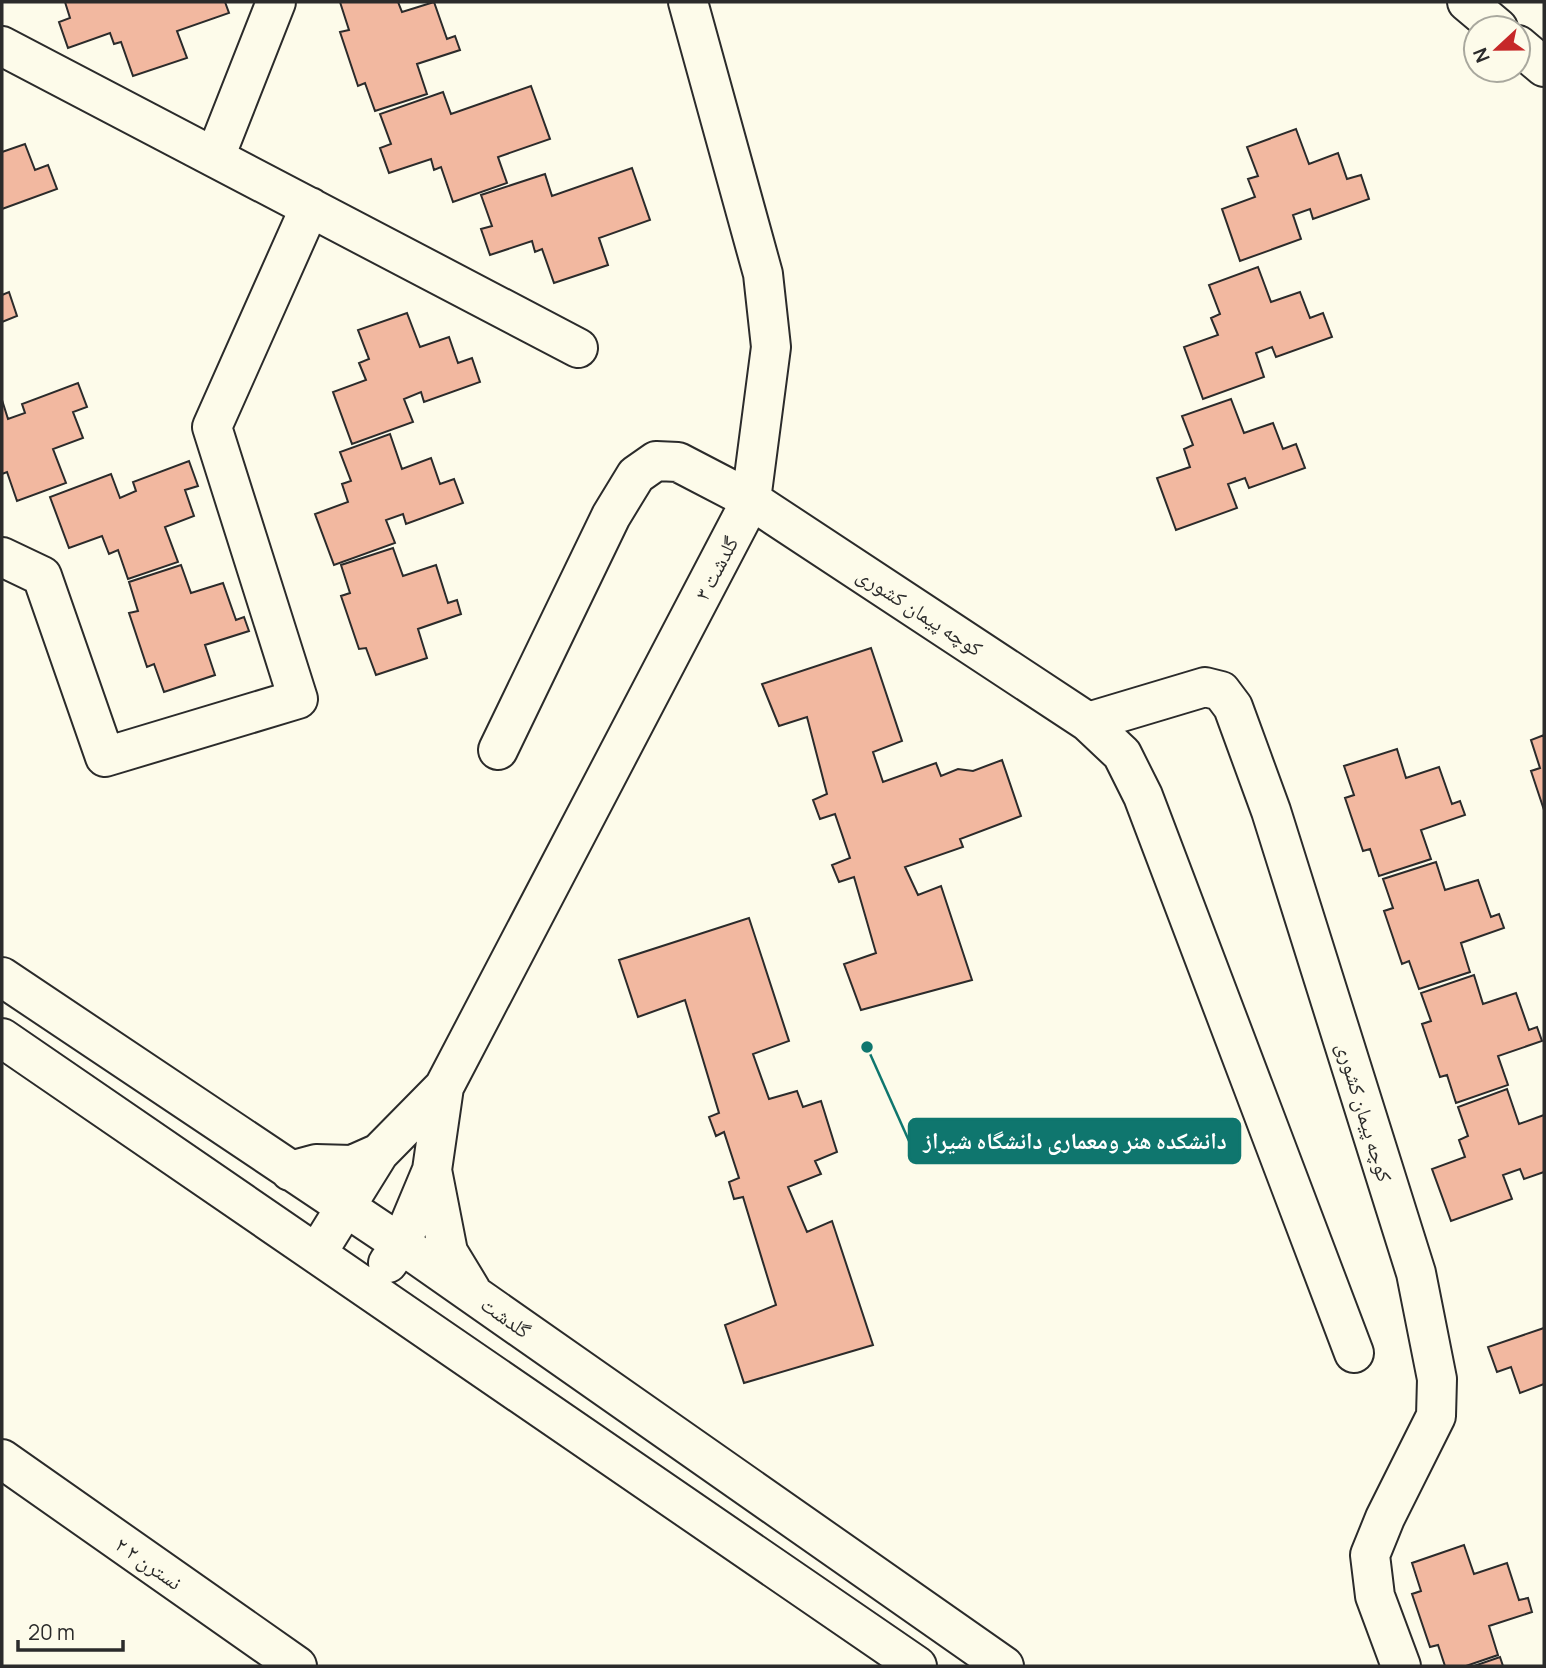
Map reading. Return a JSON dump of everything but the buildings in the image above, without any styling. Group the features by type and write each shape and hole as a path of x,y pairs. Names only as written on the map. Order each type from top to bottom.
{"street":[{"path":"215,157 276,2"},
{"name":"گلدشت ۳","path":"444,1087 751,500 771,347 763,274 688,2"},
{"path":"1467,2 1481,14"},
{"path":"2,46 578,348"},
{"path":"2,557 42,576 105,757 298,699 212,427 310,207"},
{"name":"کوچه پیمان کشوری","path":"498,750 611,516 636,475 656,461 678,462 751,500 1088,722 1122,754 1143,796 1354,1353"},
{"name":"کوچه پیمان کشوری","path":"1088,722 1205,687 1220,691 1233,707 1270,811 1416,1273 1437,1379 1436,1416 1385,1518 1370,1555 1375,1596 1401,1666"},
{"name":"گلدشت","path":"2,977 401,1244 1004,1666"},
{"path":"2,1038 917,1666"},
{"path":"317,1253 379,1153 444,1087"},
{"path":"371,1289 401,1244 432,1170 444,1087"},
{"path":"290,1171 316,1164 352,1165 379,1153"},
{"path":"432,1170 448,1252 473,1294"},
{"name":"۲ نسترن ۲","path":"2,1460 297,1666"}],"place":[{"name":"دانشکده هنر‌ ومعماری دانشگاه شیراز","path":"867,1047"}]}
